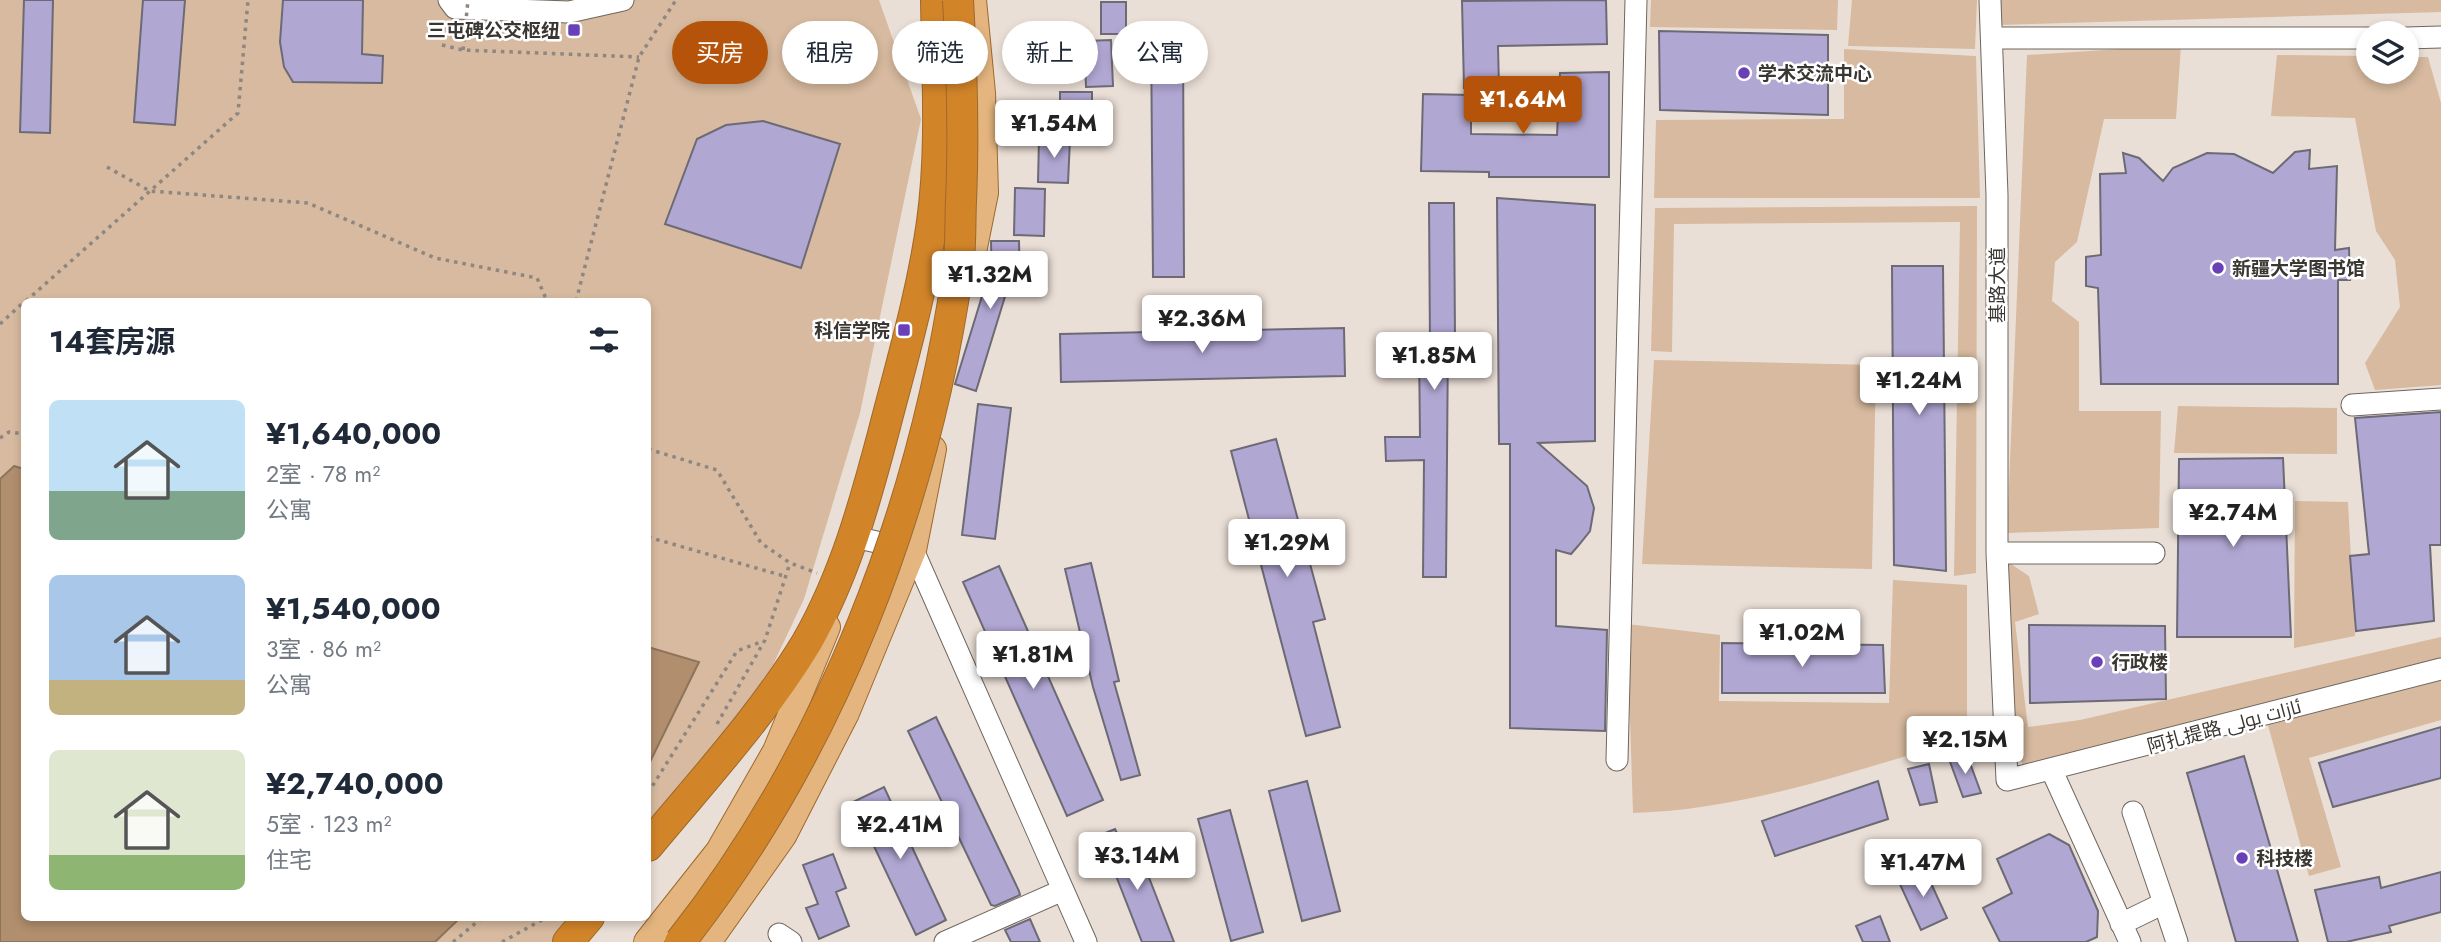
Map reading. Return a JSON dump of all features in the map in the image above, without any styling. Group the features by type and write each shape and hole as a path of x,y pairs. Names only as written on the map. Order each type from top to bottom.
{"highway":[{"path":"651,842 776,688 806,642 840,577 869,488 909,336 932,221 937,144 936,0"},
{"path":"680,942 762,823 816,731 865,622 925,434 958,268 965,114 958,0"},
{"path":"568,942 586,921"}],"main road":[{"path":"648,942 719,851 776,751 863,538 921,330 952,202 942,0"},
{"path":"708,942 783,836 846,713 913,550 985,192 982,93 973,0"}],"street":[{"path":"449,0 455,8 569,12 622,0"},
{"path":"1617,760 1636,0"},
{"name":"基路大道","path":"1990,0 1997,195 1997,553 2007,780"},
{"path":"1992,38 2356,38"},
{"path":"2419,38 2440,39"},
{"path":"2352,405 2441,399"},
{"path":"863,538 913,550 1086,942"},
{"path":"1997,553 2154,553"},
{"name":"阿扎提路 ئازات يولى","path":"2007,780 2052,771 2441,669"},
{"path":"2052,771 2125,933 2164,904"},
{"path":"2133,812 2177,942"},
{"path":"945,942 1063,890"}],"path":[{"path":"30,298 237,113 248,0"},
{"path":"463,50 468,0"},
{"path":"577,298 639,57 676,0"},
{"path":"442,45 463,50 639,57"},
{"path":"107,167 150,191 308,203 435,258 537,278 546,298"},
{"path":"0,324 21,306"},
{"path":"0,438 9,432 21,434"},
{"path":"651,450 717,470 761,544 790,562 820,574"},
{"path":"651,538 784,576"},
{"path":"711,735 765,640 790,562"},
{"path":"651,788 737,651 765,640"},
{"path":"453,942 478,921"},
{"path":"502,942 540,921"}],"shaded area":[{"path":"0,0 879,0 892,37 892,84 909,84 921,119 860,413 804,599 733,750 651,857 651,298 21,298 21,921 601,921 585,942 0,942"},
{"path":"1651,0 1838,0 1837,30 1650,27"},
{"path":"1852,0 1977,0 1975,49 1848,46"},
{"path":"1997,0 2441,0 2441,12 1997,25"},
{"path":"2181,45 2176,119 2104,119 2077,242 2055,262 2052,301 2079,322 2079,411 2161,411 2159,528 2007,533 2027,55"},
{"path":"1844,49 1976,56 1980,198 1654,198 1656,120 1844,119"},
{"path":"2277,55 2356,56 2356,84 2419,84 2419,57 2428,57 2441,103 2441,385 2375,390 2365,363 2400,307 2395,260 2376,231 2355,118 2271,116"},
{"path":"1977,206 1976,573 1954,576 1960,222 1674,224 1672,352 1651,351 1655,208"},
{"path":"1654,360 1876,365 1872,569 1642,564"},
{"path":"2178,406 2337,408 2337,454 2174,453"},
{"path":"14,466 21,468 21,921 457,921 435,942 0,942 0,479"},
{"path":"2295,501 2348,502 2355,636 2294,648"},
{"path":"2008,562 2029,576 2039,614 2015,622 2028,727 2080,720 2441,637 2441,670 2026,771 2009,736"},
{"path":"1893,580 1967,585 1967,738 1844,775 1760,796 1676,810 1633,813 1627,624 1720,635 1719,701 1889,703"},
{"path":"651,648 699,662 651,760"},
{"path":"2441,680 2441,720 2309,758 2341,867 2309,876 2268,725"}],"building":[{"path":"24,0 53,0 50,133 20,132"},
{"path":"143,0 185,0 175,125 134,122"},
{"path":"283,0 363,0 362,54 383,56 382,83 293,82 284,67 280,42"},
{"path":"1606,0 1607,44 1498,46 1499,87 1464,88 1462,1"},
{"path":"1101,2 1126,2 1126,21 1112,21 1112,34 1101,34"},
{"name":"学术交流中心","path":"1659,31 1828,35 1828,115 1660,110"},
{"path":"1098,40 1111,40 1113,86 1086,87 1086,84 1098,84"},
{"path":"1609,72 1609,177 1489,177 1489,172 1421,171 1423,94 1471,95 1471,134 1557,135 1560,73"},
{"path":"1151,84 1183,84 1184,277 1153,277"},
{"path":"1060,92 1092,92 1092,135 1060,135"},
{"path":"763,121 840,144 801,268 665,224 697,139 726,125"},
{"path":"1039,138 1070,139 1068,183 1038,182"},
{"name":"新疆大学图书馆","path":"2310,150 2309,169 2337,166 2335,250 2349,248 2350,280 2338,280 2338,384 2101,384 2098,288 2086,286 2086,257 2101,255 2100,174 2126,173 2123,153 2139,158 2163,181 2173,168 2207,153 2234,154 2273,173 2295,152"},
{"path":"1015,188 1045,189 1044,236 1014,235"},
{"path":"1497,198 1595,205 1595,441 1538,443 1587,486 1594,508 1590,531 1571,554 1556,550 1556,626 1607,630 1605,731 1510,728 1510,444 1499,444"},
{"path":"1429,203 1454,203 1455,338 1448,338 1446,577 1423,577 1424,460 1386,461 1385,437 1420,437 1419,346 1430,346"},
{"path":"991,241 1019,241 1020,289 1007,290 976,391 955,384 983,293 992,296"},
{"path":"1892,266 1943,266 1946,571 1894,565"},
{"path":"1344,328 1345,376 1061,382 1060,334"},
{"path":"978,404 1011,408 995,539 962,535"},
{"path":"2441,412 2441,545 2430,545 2434,621 2356,631 2350,556 2369,554 2355,418"},
{"path":"1276,439 1325,619 1313,622 1340,727 1306,736 1231,451"},
{"path":"2283,458 2291,637 2177,637 2179,459"},
{"path":"1091,563 1119,681 1114,682 1140,775 1121,780 1093,687 1065,569"},
{"path":"999,566 1103,800 1067,816 963,582"},
{"name":"行政楼","path":"2029,625 2165,626 2166,699 2030,703"},
{"path":"1722,643 1883,645 1885,693 1722,693"},
{"path":"936,717 1019,891 1020,895 995,906 991,905 908,731"},
{"path":"2441,727 2441,778 2333,807 2319,763"},
{"path":"1967,755 1981,793 1963,797 1949,759"},
{"name":"科技楼","path":"2244,756 2298,942 2236,942 2187,773"},
{"path":"1929,764 1937,802 1920,805 1908,769"},
{"path":"1307,781 1340,911 1302,921 1269,791"},
{"path":"1878,781 1888,819 1775,856 1762,821"},
{"path":"884,787 946,920 916,935 853,802"},
{"path":"1230,810 1263,932 1231,941 1198,819"},
{"path":"1115,829 1130,861 1141,857 1174,942 1142,942 1100,835"},
{"path":"2049,834 2069,845 2098,911 2097,937 2086,942 2000,942 1983,908 2012,893 1997,859"},
{"path":"833,854 846,888 836,892 849,926 819,939 806,908 818,904 803,865"},
{"path":"1924,868 1947,918 1921,930 1898,880"},
{"path":"2441,872 2441,912 2389,926 2391,932 2346,942 2328,942 2315,890 2379,877 2381,888"},
{"path":"1880,916 1890,942 1863,942 1856,926"},
{"path":"1030,919 1040,942 1011,942 1005,930"}],"place":[{"name":"三屯碑公交枢纽","path":"574,30"},
{"name":"学术交流中心","path":"1744,73"},
{"name":"新疆大学图书馆","path":"2218,268"},
{"name":"科信学院","path":"904,330"},
{"name":"行政楼","path":"2097,662"},
{"name":"科技楼","path":"2242,858"}]}
